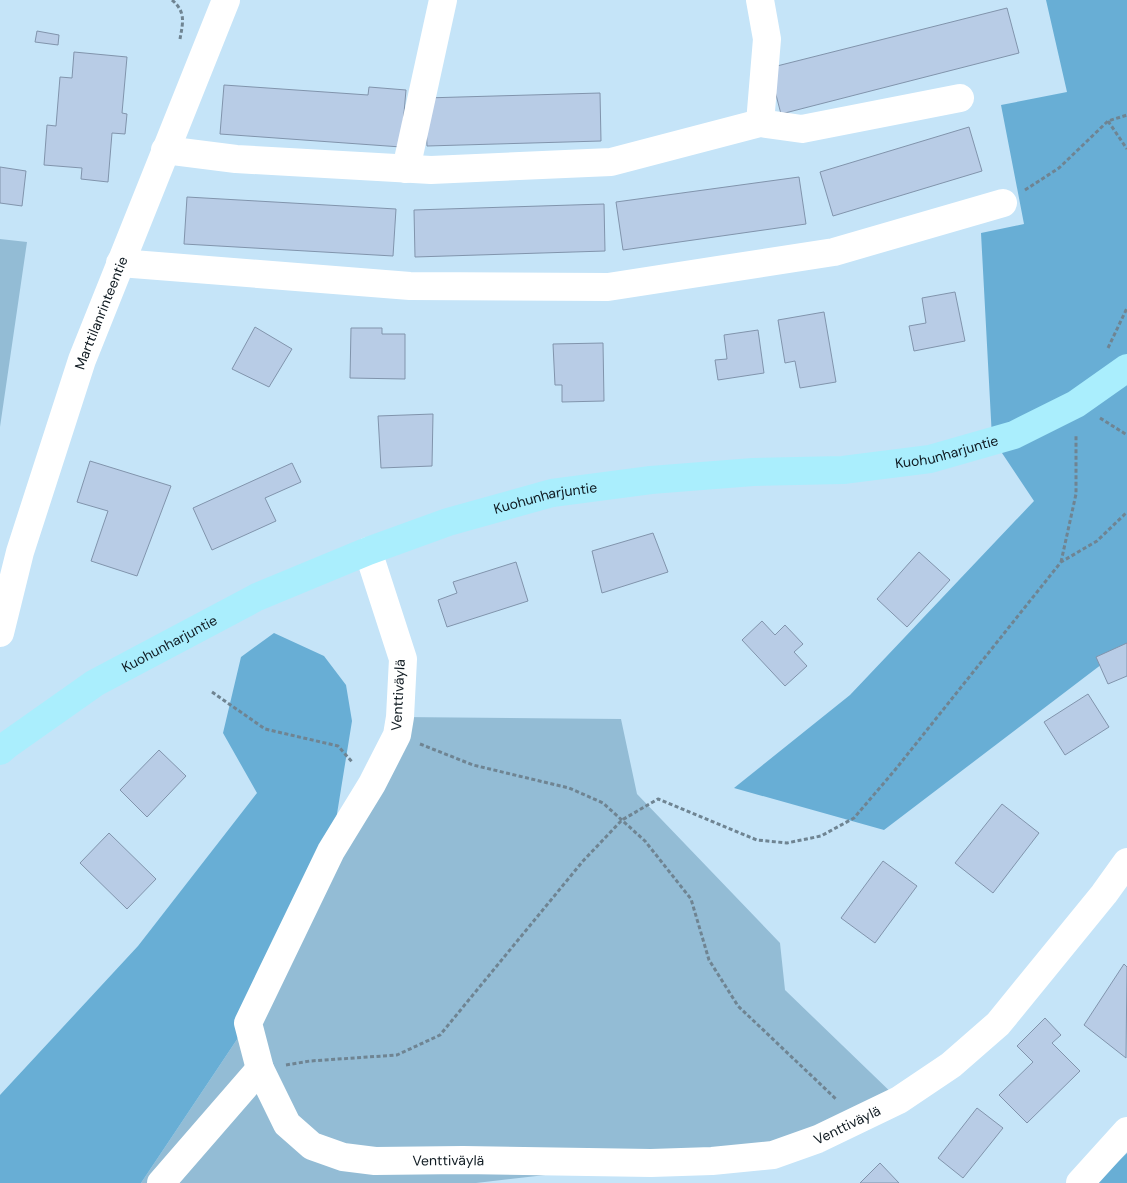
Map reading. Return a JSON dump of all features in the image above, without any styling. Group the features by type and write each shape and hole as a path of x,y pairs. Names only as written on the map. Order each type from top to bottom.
{"main road":[{"name":"Kuohunharjuntie","path":"2,743 95,683 257,597 368,550 448,522 552,493 651,480 753,472 843,470 930,459 1014,435 1076,404 1127,368"}],"street":[{"name":"Marttilanrinteentie","path":"0,633 20,552 79,369 120,262 226,0"},
{"path":"406,169 444,0"},
{"path":"760,0 767,39 760,123"},
{"path":"165,150 236,159 430,170 611,162 760,123 802,129 960,98"},
{"path":"120,262 410,286 608,287 834,252 1003,204"},
{"name":"Venttiväylä","path":"368,550 402,659 400,717 397,736 372,784 331,851 248,1023 260,1068 287,1124 312,1146 343,1157 374,1161 463,1160 650,1163 712,1161 773,1155 818,1139 899,1100 951,1066 998,1024 1104,894 1127,862"},
{"path":"160,1183 260,1068"},
{"path":"1080,1183 1127,1131"}],"path":[{"path":"1003,204 1059,168 1108,122 1127,115"},
{"path":"1108,122 1127,149"},
{"path":"1061,562 1076,494 1076,404"},
{"path":"260,1068 310,1061 396,1055 440,1035 583,861 622,820 658,799 757,840 787,843 821,836 854,818 895,770 1061,562 1097,540 1127,512"},
{"path":"212,692 265,729 338,746 372,784"},
{"path":"397,736 473,765 569,788 603,803 645,842 691,899 709,960 738,1006 858,1120"}],"shaded area":[{"path":"1046,0 1127,0 1127,645 884,830 734,788 850,695 1034,501 992,438 981,233 1024,224 1001,105 1067,92"},
{"path":"0,239 27,242 0,427"},
{"path":"274,633 324,656 346,685 352,721 331,851 248,1023 141,1183 0,1183 0,1095 138,946 257,793 223,733 241,657"},
{"path":"400,717 621,719 637,794 780,943 785,990 899,1100 818,1139 651,1163 476,1183 141,1183 248,1023"},
{"path":"1127,1153 1127,1183 1096,1183"}],"building":[{"path":"1007,8 1019,53 781,114 769,68"},
{"path":"37,31 59,35 58,45 35,42"},
{"path":"74,52 127,57 122,113 127,114 125,134 112,133 108,182 81,179 82,168 44,165 47,125 56,126 60,77 72,78"},
{"path":"224,85 368,95 369,87 406,90 401,147 220,134"},
{"path":"600,93 601,141 427,146 425,98"},
{"path":"969,127 982,171 833,216 820,172"},
{"path":"0,167 26,171 22,206 0,203"},
{"path":"799,177 806,224 623,250 616,202"},
{"path":"187,197 396,209 393,256 184,244"},
{"path":"604,204 605,251 415,257 414,210"},
{"path":"955,292 965,341 914,351 909,326 926,323 922,298"},
{"path":"824,312 836,382 800,388 795,361 785,363 778,320"},
{"path":"255,327 292,349 269,387 232,369"},
{"path":"351,328 382,328 382,334 405,334 405,379 350,378"},
{"path":"758,330 764,373 718,380 715,360 727,359 724,335"},
{"path":"603,343 604,401 562,402 562,385 555,385 553,344"},
{"path":"433,414 432,466 381,468 378,416"},
{"path":"90,461 171,486 137,576 91,561 108,511 77,502"},
{"path":"292,463 301,482 265,498 276,521 212,550 193,508"},
{"path":"653,533 668,572 602,593 592,551"},
{"path":"919,552 950,580 907,627 877,599"},
{"path":"516,562 528,601 447,627 438,600 457,593 453,582"},
{"path":"762,621 775,635 785,625 803,644 794,652 807,666 785,686 742,640"},
{"path":"1127,643 1127,676 1108,684 1096,657"},
{"path":"1088,694 1109,727 1065,755 1044,722"},
{"path":"159,750 186,776 147,817 120,790"},
{"path":"1002,804 1039,833 993,893 955,863"},
{"path":"109,833 156,879 127,909 80,863"},
{"path":"883,861 917,886 875,943 841,918"},
{"path":"1124,964 1127,967 1126,1058 1084,1025"},
{"path":"1045,1018 1061,1035 1052,1043 1080,1071 1027,1123 999,1095 1033,1062 1017,1046"},
{"path":"977,1108 1003,1128 963,1178 938,1158"},
{"path":"880,1163 899,1183 860,1183"}]}
